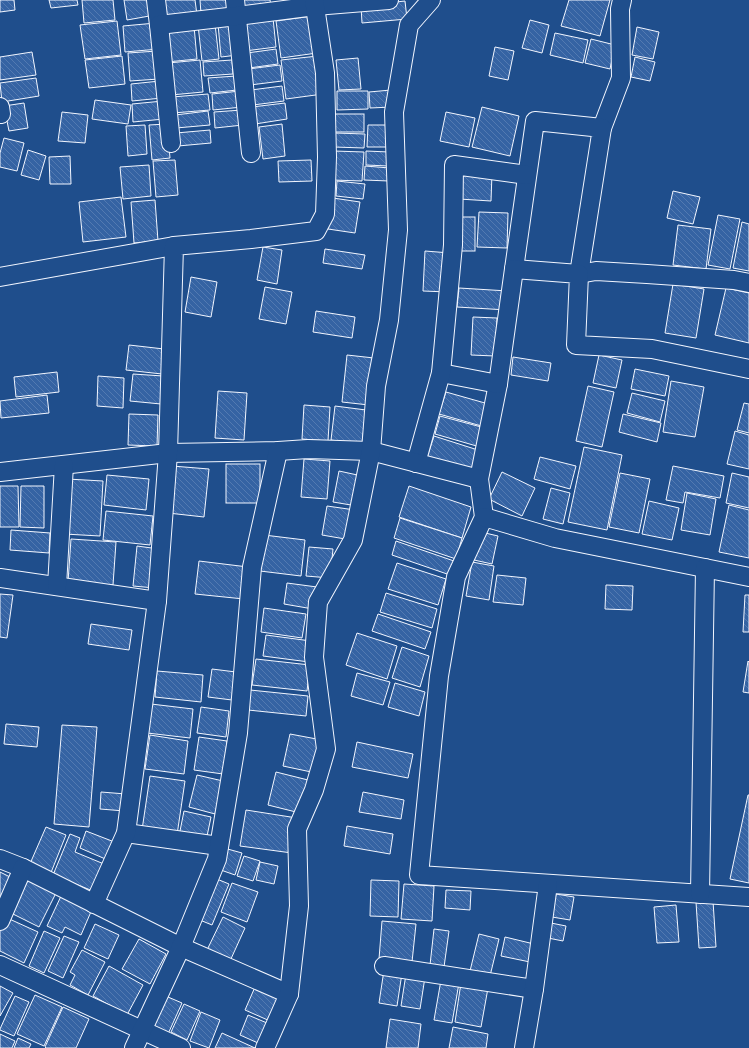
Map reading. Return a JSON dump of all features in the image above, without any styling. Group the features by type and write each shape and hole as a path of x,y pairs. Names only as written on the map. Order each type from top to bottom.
{"street":[{"path":"156,0 171,143"},
{"path":"159,25 236,8 389,0"},
{"path":"265,1048 289,994 299,906 297,829 314,790 326,749 314,658 318,602 353,540 371,451 376,386 390,320 398,230 394,112 409,25 431,0"},
{"path":"622,0 620,9 621,78 602,128 579,274 576,344 652,349 749,369"},
{"path":"0,277 174,246 316,231 325,214 327,157 325,73 315,3"},
{"path":"236,8 251,153"},
{"path":"0,107 0,114"},
{"path":"602,128 534,121 498,384 479,479 484,517 456,577 439,676 418,875 749,897"},
{"path":"416,463 441,373 453,245 454,165 527,175"},
{"path":"94,904 126,833 157,600 168,453 174,246"},
{"path":"514,269 579,274 596,271 640,273 734,280 749,283"},
{"path":"441,373 498,384"},
{"path":"0,472 168,453 308,449 371,451 479,479"},
{"path":"134,1048 181,947 217,859 238,733 252,567 278,451"},
{"path":"57,586 64,465"},
{"path":"484,517 555,538 749,577"},
{"path":"700,894 705,568"},
{"path":"0,578 157,600"},
{"path":"126,833 219,846"},
{"path":"0,859 23,868 181,947 289,994"},
{"path":"0,921 23,868"},
{"path":"524,1048 534,989 548,884"},
{"path":"0,965 181,1048"},
{"path":"384,966 534,989"}],"building":[{"path":"0,0 14,0 15,10 0,12"},
{"path":"49,0 77,0 78,5 51,8"},
{"path":"82,0 113,0 115,20 84,23"},
{"path":"124,0 152,0 155,15 127,20"},
{"path":"159,0 195,0 197,15 161,19"},
{"path":"200,0 232,0 233,11 201,14"},
{"path":"237,0 270,0 271,6 239,11"},
{"path":"569,0 610,0 600,36 561,26"},
{"path":"405,1 407,19 362,23 361,6"},
{"path":"313,16 317,53 281,58 276,21"},
{"path":"273,18 276,47 245,51 241,22"},
{"path":"530,20 549,25 542,53 522,48"},
{"path":"117,21 121,55 85,59 80,25"},
{"path":"156,23 159,49 125,52 123,26"},
{"path":"235,23 238,55 221,57 218,24"},
{"path":"215,24 219,59 202,61 198,25"},
{"path":"194,26 197,59 167,62 164,29"},
{"path":"637,27 659,32 653,59 632,55"},
{"path":"555,33 588,40 583,63 550,55"},
{"path":"591,39 615,45 610,69 585,63"},
{"path":"495,47 514,51 508,80 489,76"},
{"path":"276,49 278,64 249,68 247,53"},
{"path":"157,51 159,79 130,81 128,53"},
{"path":"32,52 36,75 0,80 0,57"},
{"path":"122,56 125,84 89,88 85,60"},
{"path":"318,56 323,94 286,99 281,60"},
{"path":"635,57 655,62 650,81 631,77"},
{"path":"358,58 361,89 339,90 336,60"},
{"path":"200,60 203,92 171,95 168,63"},
{"path":"232,60 233,74 204,76 203,62"},
{"path":"280,65 282,81 250,85 248,69"},
{"path":"236,76 237,90 210,93 208,78"},
{"path":"36,78 39,96 2,102 0,83"},
{"path":"160,81 162,98 132,101 131,84"},
{"path":"282,86 284,101 253,105 251,90"},
{"path":"391,90 392,107 370,108 369,92"},
{"path":"240,91 242,107 213,110 212,94"},
{"path":"337,91 368,91 368,109 337,110"},
{"path":"208,94 210,110 173,113 172,97"},
{"path":"95,100 131,105 128,124 92,119"},
{"path":"163,101 164,119 133,122 132,104"},
{"path":"24,103 28,128 9,131 4,106"},
{"path":"285,103 287,119 255,124 252,107"},
{"path":"482,107 519,116 510,156 472,147"},
{"path":"242,110 243,125 215,128 214,112"},
{"path":"208,111 210,125 176,128 175,115"},
{"path":"62,112 88,115 85,143 58,141"},
{"path":"446,112 475,118 469,147 440,141"},
{"path":"334,114 364,114 364,132 334,132"},
{"path":"167,124 170,158 152,160 149,125"},
{"path":"282,124 285,156 263,159 259,127"},
{"path":"145,125 147,154 128,156 126,126"},
{"path":"368,125 390,125 389,147 367,147"},
{"path":"210,130 211,143 178,146 176,133"},
{"path":"335,133 365,134 364,148 334,147"},
{"path":"4,138 24,143 17,171 0,167 0,153"},
{"path":"28,150 46,156 39,180 21,175"},
{"path":"334,151 364,152 362,181 332,180"},
{"path":"366,151 389,152 388,166 366,165"},
{"path":"70,156 71,184 50,184 49,157"},
{"path":"175,160 178,195 156,197 153,161"},
{"path":"311,160 312,181 279,182 278,161"},
{"path":"149,165 151,196 123,199 120,167"},
{"path":"365,166 390,168 389,181 364,180"},
{"path":"460,171 492,173 491,201 459,199"},
{"path":"337,181 365,184 363,199 336,196"},
{"path":"673,191 700,197 693,224 667,218"},
{"path":"121,197 126,237 83,242 79,202"},
{"path":"333,198 360,202 355,233 328,229"},
{"path":"155,200 158,241 134,243 131,202"},
{"path":"479,212 508,213 507,248 477,247"},
{"path":"718,215 740,219 730,269 708,265"},
{"path":"456,217 475,217 475,251 456,251"},
{"path":"742,222 749,224 749,271 733,268"},
{"path":"678,225 711,229 706,269 673,265"},
{"path":"263,247 282,250 277,284 257,280"},
{"path":"325,249 365,255 362,269 323,263"},
{"path":"425,251 450,253 448,292 423,291"},
{"path":"191,277 217,282 211,317 185,312"},
{"path":"673,284 704,289 696,338 665,333"},
{"path":"265,287 292,292 286,324 259,319"},
{"path":"459,288 508,291 507,310 457,307"},
{"path":"726,288 749,293 749,343 715,335"},
{"path":"316,311 355,317 352,338 313,332"},
{"path":"473,317 497,318 495,356 471,355"},
{"path":"129,345 164,349 162,374 126,370"},
{"path":"347,355 374,358 369,405 342,402"},
{"path":"599,355 622,360 616,388 593,383"},
{"path":"513,357 551,363 548,381 511,375"},
{"path":"635,369 669,376 665,396 631,389"},
{"path":"57,372 59,392 16,397 14,377"},
{"path":"133,374 163,376 161,404 130,401"},
{"path":"98,376 124,378 123,408 97,406"},
{"path":"671,381 704,387 695,437 663,432"},
{"path":"588,386 614,392 602,447 576,441"},
{"path":"218,391 247,393 244,440 215,438"},
{"path":"446,392 492,405 485,427 439,414"},
{"path":"632,393 665,401 660,422 627,413"},
{"path":"47,395 49,413 1,418 0,401"},
{"path":"744,403 749,404 749,433 737,430"},
{"path":"304,405 330,407 328,441 302,439"},
{"path":"335,406 366,410 362,444 331,440"},
{"path":"129,414 158,415 157,446 128,445"},
{"path":"623,414 661,423 657,442 619,432"},
{"path":"440,416 485,428 480,447 435,434"},
{"path":"735,431 749,435 749,469 727,464"},
{"path":"434,436 481,451 475,473 427,458"},
{"path":"584,447 622,455 607,530 568,522"},
{"path":"540,457 576,466 570,489 534,479"},
{"path":"304,459 330,461 327,499 301,497"},
{"path":"226,464 260,464 260,503 226,503"},
{"path":"172,466 209,469 204,517 168,513"},
{"path":"673,466 724,476 720,498 685,492 683,503 666,500"},
{"path":"339,471 362,476 357,506 333,502"},
{"path":"502,472 535,488 522,516 489,499"},
{"path":"620,473 650,479 639,533 609,527"},
{"path":"732,473 749,477 749,508 726,503"},
{"path":"107,475 149,479 146,510 104,505"},
{"path":"67,479 103,481 100,536 64,534"},
{"path":"0,486 18,486 19,527 0,527"},
{"path":"21,486 44,486 44,528 20,527"},
{"path":"409,486 471,507 462,538 399,517"},
{"path":"551,488 570,493 563,524 543,519"},
{"path":"687,493 716,499 710,535 681,530"},
{"path":"649,501 679,508 672,540 642,534"},
{"path":"729,505 749,510 749,558 719,552"},
{"path":"327,506 355,510 351,540 322,535"},
{"path":"106,511 153,516 150,545 103,540"},
{"path":"400,518 462,538 456,559 394,538"},
{"path":"11,530 50,533 49,553 10,550"},
{"path":"481,532 498,536 492,564 474,560"},
{"path":"264,535 305,540 301,576 260,571"},
{"path":"71,539 116,542 113,585 68,582"},
{"path":"396,541 454,561 450,575 392,555"},
{"path":"137,546 159,549 155,588 133,586"},
{"path":"309,547 333,549 330,578 306,576"},
{"path":"199,561 248,567 244,599 195,594"},
{"path":"472,562 494,566 489,600 466,596"},
{"path":"397,563 446,579 438,605 388,589"},
{"path":"497,575 526,578 523,605 493,602"},
{"path":"287,583 317,587 313,609 284,604"},
{"path":"606,585 633,586 632,610 605,609"},
{"path":"386,593 437,609 432,628 380,612"},
{"path":"0,594 13,595 7,638 0,637"},
{"path":"745,595 749,595 749,632 743,632"},
{"path":"264,608 306,614 302,638 261,632"},
{"path":"378,614 431,632 425,649 372,631"},
{"path":"91,624 132,630 129,650 88,644"},
{"path":"357,633 397,646 387,679 346,665"},
{"path":"266,635 311,641 309,662 263,656"},
{"path":"402,647 429,656 420,687 392,678"},
{"path":"256,659 310,665 307,691 252,685"},
{"path":"748,661 749,662 749,693 743,692"},
{"path":"212,669 236,672 232,700 208,697"},
{"path":"157,671 203,675 201,702 155,697"},
{"path":"357,673 390,682 383,705 351,696"},
{"path":"395,683 425,692 419,716 388,707"},
{"path":"250,690 308,696 306,716 248,710"},
{"path":"151,704 193,709 190,738 147,733"},
{"path":"201,707 229,711 226,737 197,733"},
{"path":"6,724 39,727 37,747 4,744"},
{"path":"62,725 97,727 89,827 54,824"},
{"path":"290,734 322,740 316,773 283,766"},
{"path":"150,735 188,741 184,774 145,769"},
{"path":"199,737 227,741 223,774 194,770"},
{"path":"357,742 413,754 408,778 352,767"},
{"path":"276,772 308,780 300,813 268,805"},
{"path":"197,775 223,781 215,814 189,807"},
{"path":"150,776 185,781 177,835 142,830"},
{"path":"101,792 126,794 125,811 100,809"},
{"path":"363,792 404,800 401,819 359,812"},
{"path":"749,795 749,883 730,879"},
{"path":"246,810 297,818 292,853 240,846"},
{"path":"184,811 211,817 206,841 179,836"},
{"path":"347,826 393,834 390,854 344,846"},
{"path":"46,827 66,835 50,875 29,866"},
{"path":"86,831 117,843 110,861 80,848"},
{"path":"70,834 80,838 75,852 104,864 93,891 53,875"},
{"path":"224,848 242,853 235,875 218,869"},
{"path":"244,856 260,861 253,881 237,876"},
{"path":"260,862 278,866 274,884 256,880"},
{"path":"0,872 12,878 0,905"},
{"path":"212,877 229,884 212,925 195,918"},
{"path":"28,880 56,893 39,927 11,913"},
{"path":"371,880 399,881 398,917 370,916"},
{"path":"232,883 258,892 247,922 221,912"},
{"path":"404,884 434,886 432,921 401,919"},
{"path":"446,890 471,891 470,910 445,908"},
{"path":"62,894 93,907 81,935 65,927 62,933 47,926"},
{"path":"556,894 574,897 570,920 552,917"},
{"path":"713,901 716,947 699,948 696,902"},
{"path":"676,905 679,942 657,943 654,907"},
{"path":"5,917 38,932 24,963 0,951 0,928"},
{"path":"223,917 245,928 230,961 207,950"},
{"path":"382,921 416,924 412,962 379,959"},
{"path":"546,922 566,926 563,941 543,937"},
{"path":"95,924 119,935 108,959 84,948"},
{"path":"434,929 449,931 444,967 430,965"},
{"path":"44,931 60,938 44,973 29,966"},
{"path":"479,934 499,939 490,976 470,971"},
{"path":"64,936 79,942 63,978 48,971"},
{"path":"505,937 534,944 530,962 501,956"},
{"path":"139,939 166,954 150,984 122,969"},
{"path":"82,950 105,962 88,995 70,985 75,975 70,972"},
{"path":"109,966 143,985 127,1015 93,996"},
{"path":"384,970 402,973 397,1006 379,1003"},
{"path":"406,974 425,977 420,1009 401,1006"},
{"path":"441,980 459,983 452,1023 434,1020"},
{"path":"461,983 488,988 481,1027 455,1022"},
{"path":"0,986 13,993 0,1016"},
{"path":"255,987 280,998 270,1021 245,1010"},
{"path":"161,994 182,1003 168,1034 147,1025"},
{"path":"35,995 62,1007 44,1046 17,1034"},
{"path":"15,996 29,1002 14,1036 0,1029"},
{"path":"184,1004 200,1011 187,1040 171,1032"},
{"path":"63,1007 89,1019 76,1048 46,1048 45,1047"},
{"path":"201,1012 220,1020 209,1048 190,1041"},
{"path":"248,1015 267,1023 258,1043 240,1035"},
{"path":"390,1019 421,1024 418,1048 386,1048"},
{"path":"453,1027 488,1034 486,1048 449,1048"},
{"path":"222,1033 255,1048 215,1048"},
{"path":"0,1034 15,1041 12,1048 0,1048"},
{"path":"18,1038 31,1044 29,1048 14,1048"}]}
